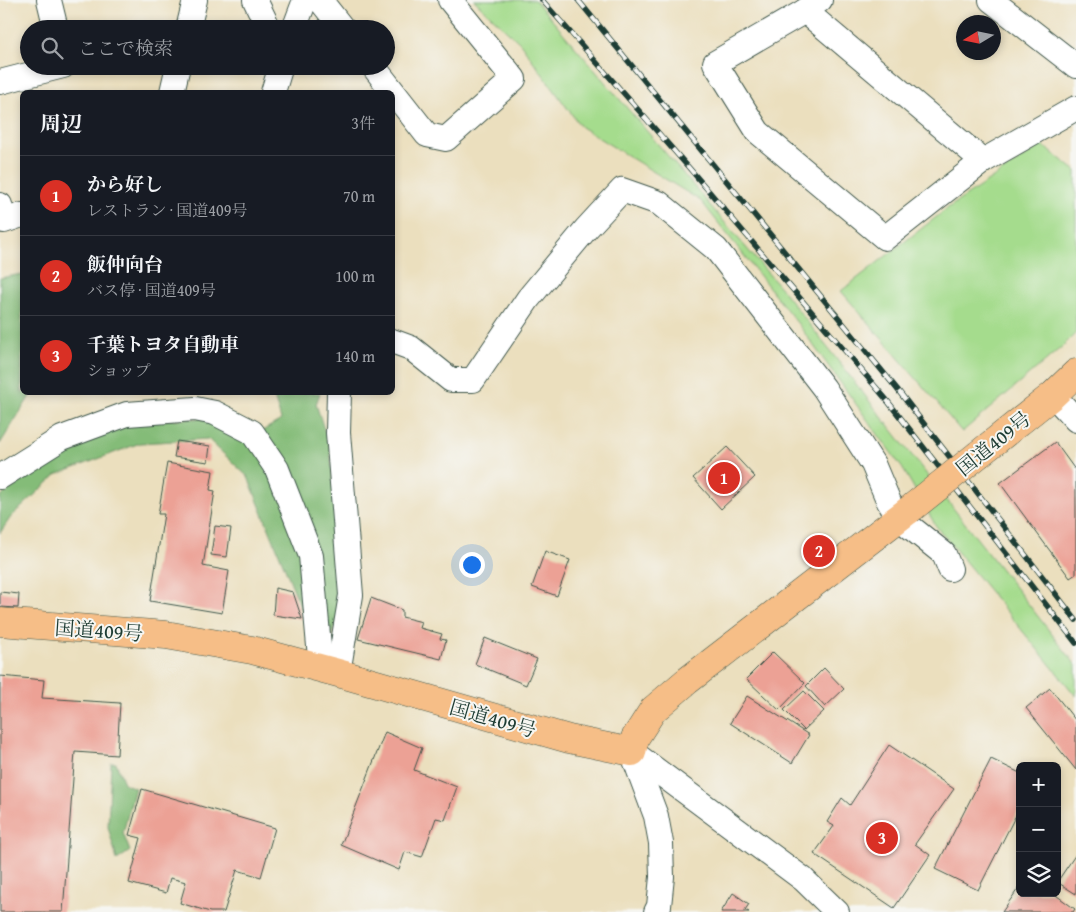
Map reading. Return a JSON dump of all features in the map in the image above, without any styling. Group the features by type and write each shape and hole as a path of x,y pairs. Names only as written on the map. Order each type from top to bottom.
{"highway":[{"name":"国道409号","path":"0,622 166,635 252,650 569,739 632,752 635,738 653,710 687,681 904,514 1053,395 1076,373"}],"street":[{"path":"49,0 54,20"},
{"path":"190,20 195,0"},
{"path":"254,0 265,20"},
{"path":"297,20 305,0"},
{"path":"320,0 336,20"},
{"path":"395,94 427,135 446,139 514,80 450,0"},
{"path":"992,0 1076,66"},
{"path":"983,162 813,6 714,63 758,132 885,238 983,162 1076,108"},
{"path":"0,82 28,75"},
{"path":"172,90 176,75"},
{"path":"274,90 278,75"},
{"path":"380,75 392,90"},
{"path":"395,342 410,348 451,380 473,380 528,300 586,229 622,190 659,203 716,249 824,388 873,464 889,502 904,514 944,554 950,569"},
{"path":"329,671 351,595 338,433 339,395"},
{"path":"1053,395 1076,420"},
{"path":"0,477 62,438 126,414 197,401 215,413 252,432 277,469 310,556 329,671"},
{"path":"632,752 656,816 662,877 659,906 656,912"},
{"path":"632,752 803,879 837,912"}],"green space":[{"path":"474,0 535,0 784,292 1076,665 1076,696 936,526 903,469 798,324 701,201 581,127 520,43"},
{"path":"1042,145 1076,171 1076,333 962,432 841,291 948,208"},
{"path":"20,274 20,395 31,395 0,444 0,278"},
{"path":"274,395 319,395 316,404 330,448 343,596 336,626 330,636 308,625 248,477 208,439 140,443 56,475 11,517 0,533 0,497 65,448 138,421 210,418 245,441 281,420"},
{"path":"111,763 116,763 124,783 135,788 123,833 130,851 117,860 108,827"}],"building":[{"path":"177,441 210,446 208,462 174,457"},
{"path":"1055,442 1076,471 1076,574 1070,578 1000,483"},
{"path":"727,447 755,477 721,509 693,478"},
{"path":"167,463 213,471 210,490 215,491 203,566 229,571 222,613 150,601 164,514 158,514"},
{"path":"215,526 231,528 227,557 211,555"},
{"path":"545,551 570,560 557,596 532,587"},
{"path":"275,588 293,592 302,619 273,615"},
{"path":"0,592 19,594 18,608 0,607"},
{"path":"371,598 402,610 402,617 422,622 420,628 442,634 440,639 446,640 441,659 358,639"},
{"path":"485,638 537,659 526,685 475,664"},
{"path":"773,652 805,683 779,710 746,679"},
{"path":"824,668 844,689 825,707 806,686"},
{"path":"0,676 44,680 42,698 120,703 117,755 75,752 63,912 0,912"},
{"path":"1050,688 1076,721 1076,770 1026,708"},
{"path":"804,691 824,711 804,730 784,710"},
{"path":"747,696 809,735 792,763 730,723"},
{"path":"385,732 422,748 414,770 457,787 445,820 436,818 422,857 405,852 399,870 341,845"},
{"path":"889,745 954,789 915,844 930,855 894,908 814,854 834,826 827,822 842,798 850,805"},
{"path":"991,759 1016,771 1016,815 978,890 935,869"},
{"path":"142,789 275,828 261,877 237,870 224,912 210,912 180,903 186,882 170,878 166,893 129,883 141,838 129,835"},
{"path":"1076,854 1076,894 1061,885 1061,876"},
{"path":"1016,892 1016,897 1058,897 1075,909 1073,912 1002,912"},
{"path":"733,893 749,904 745,910 749,912 721,912"}],"railway":[{"path":"542,0 690,169 886,399 1076,643"},
{"path":"578,0 897,389 1076,620"}],"place":[{"name":"から好し","path":"724,478"},
{"name":"飯仲向台","path":"819,551"},
{"name":"千葉トヨタ自動車","path":"882,838"}]}
